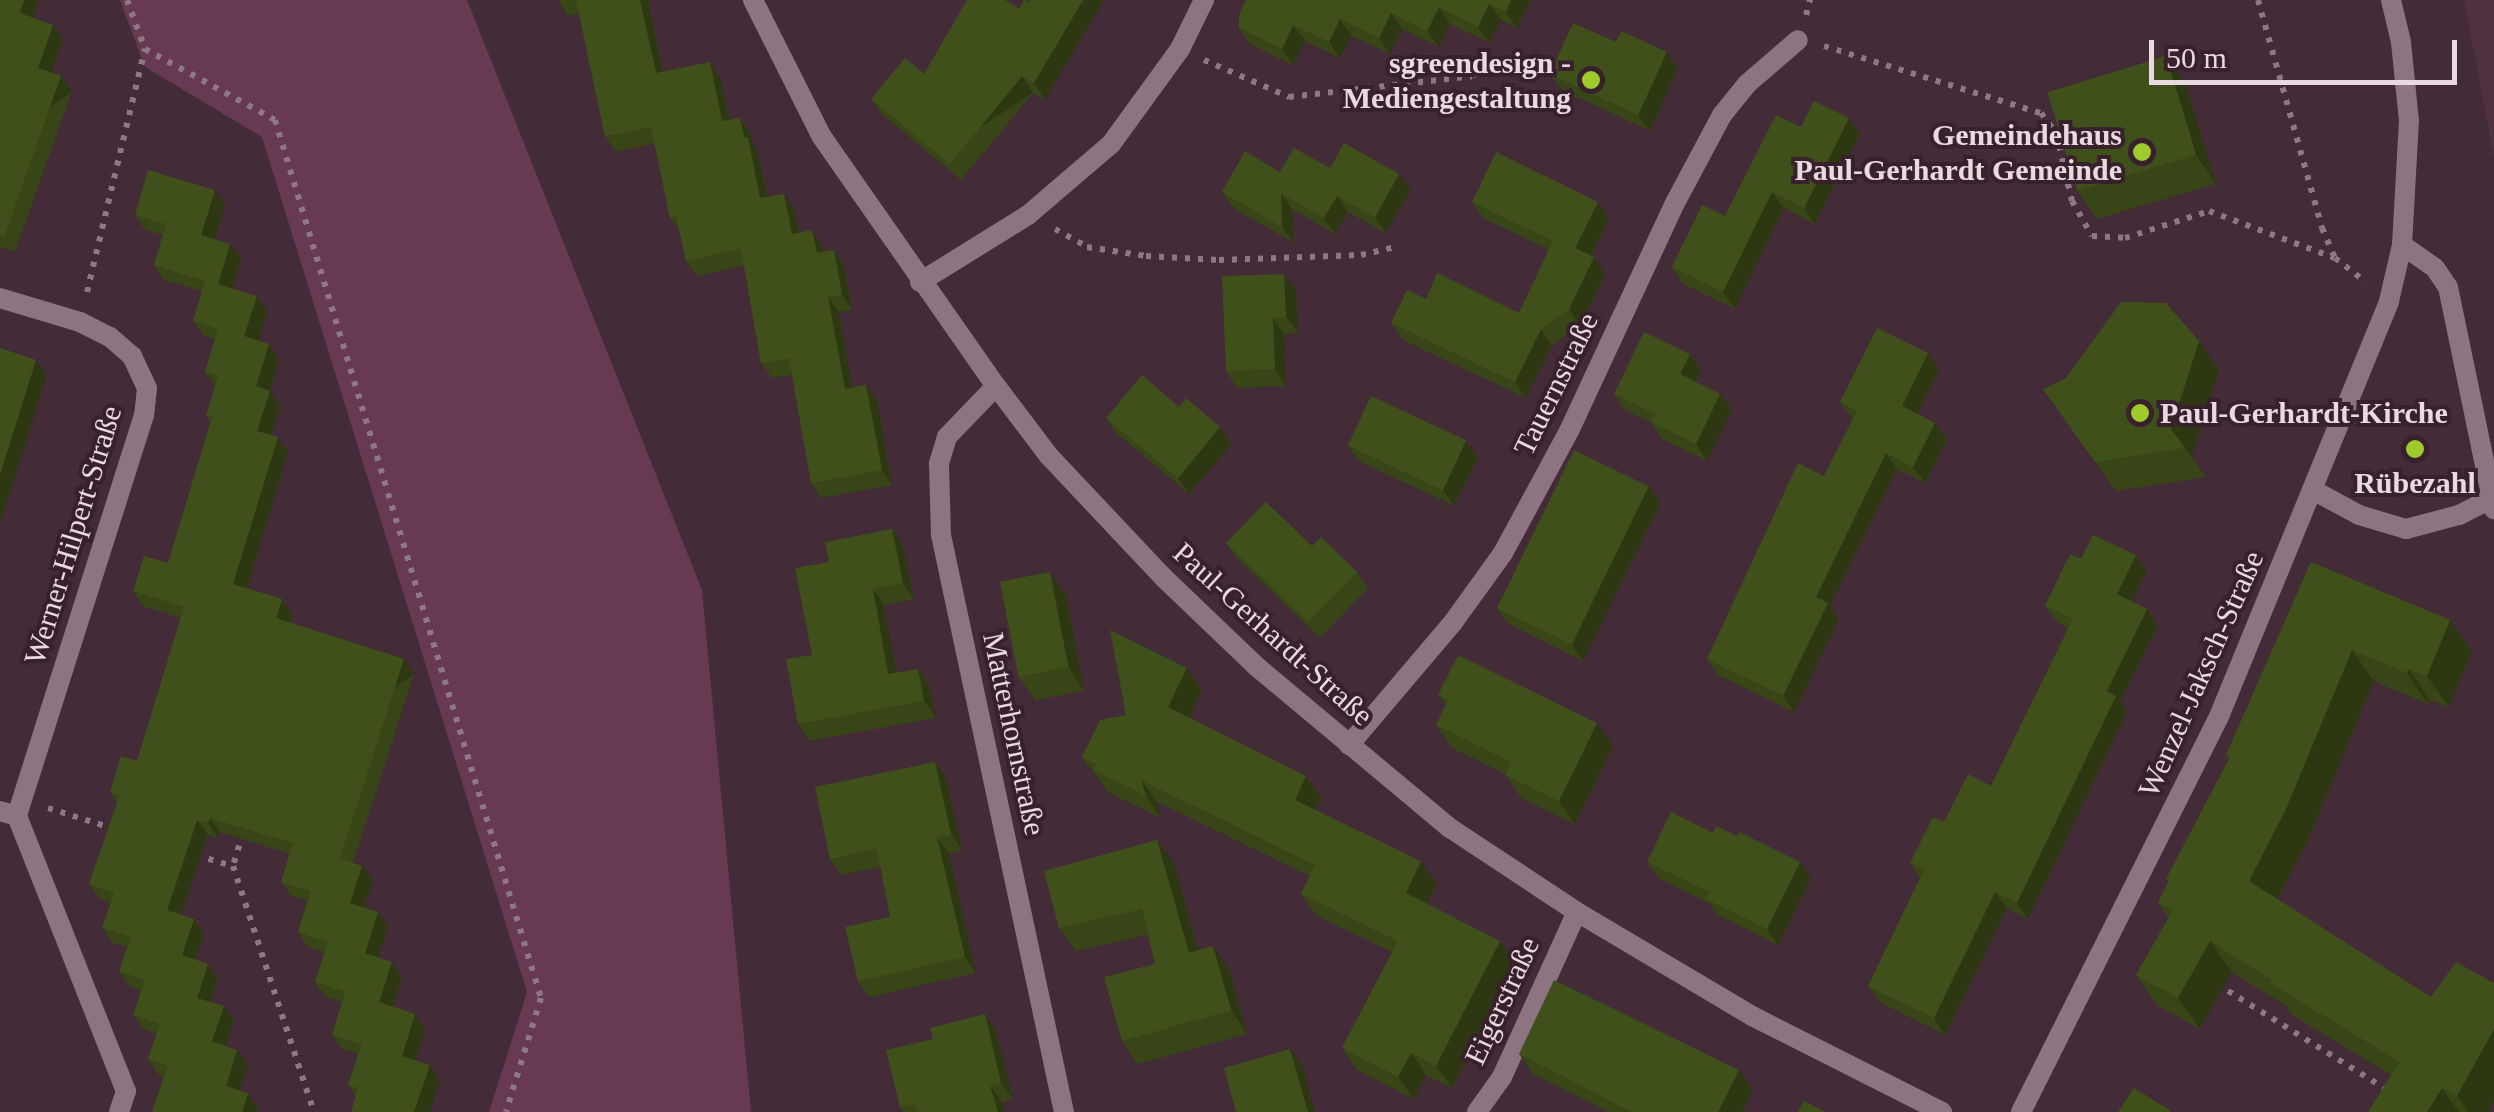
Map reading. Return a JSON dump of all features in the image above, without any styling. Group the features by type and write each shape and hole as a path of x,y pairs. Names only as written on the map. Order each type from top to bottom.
{"street":[{"name":"Paul-Gerhardt-Straße","path":"754,0 822,137 920,282 1049,456 1164,578 1348,745 1450,828 1577,912 1752,1016 1942,1112"},
{"path":"920,282 1028,215 1111,144 1180,49 1204,0"},
{"name":"Wenzel-Jaksch-Straße","path":"2021,1112 2184,791 2389,301 2402,245 2409,121 2401,42 2391,0"},
{"name":"Tauernstraße","path":"1348,745 1454,621 1503,553 1570,429 1675,202 1722,115 1747,84 1798,40"},
{"path":"2313,490 2359,515 2406,530 2493,503 2448,287 2435,268 2402,245"},
{"name":"Werner-Hilpert-Straße","path":"0,298 80,322 110,337 132,356 144,374 146,401 13,809"},
{"name":"Matterhornstraße","path":"996,386 947,438 939,464 941,535 1064,1112"},
{"path":"13,809 126,1091 119,1112"},
{"name":"Eigerstraße","path":"1477,1112 1502,1077 1577,912"}],"path":[{"path":"80,322 145,48 127,0"},
{"path":"1810,0 1798,40 1864,55 2041,113 2056,133 2072,201 2092,236 2125,238 2210,211 2335,258 2389,301"},
{"path":"2258,0 2322,228 2335,258"},
{"path":"145,48 275,120 541,998 506,1112"},
{"path":"1180,49 1288,97 1472,76 1489,64"},
{"path":"1028,215 1087,247 1146,256 1220,260 1362,256 1398,247"},
{"path":"13,809 127,833"},
{"path":"243,831 233,866 314,1112"},
{"path":"180,850 233,866"},
{"path":"2215,983 2398,1097"}],"shaded area":[{"path":"120,0 467,0 702,590 751,1112 489,1112 527,992 262,137 145,67"},
{"path":"2464,0 2494,0 2494,158"}],"building":[{"path":"0,0 24,0 20,13 53,25 38,68 61,76 4,237 0,235"},
{"path":"576,0 640,0 656,73 710,62 722,121 740,118 744,138 748,137 760,198 784,194 792,234 812,230 817,253 834,250 842,295 828,297 845,389 866,385 882,470 811,483 789,358 761,363 741,249 686,261 676,216 670,218 651,127 605,136"},
{"path":"967,0 1005,0 1019,9 1024,0 1083,0 1034,83 1022,76 950,164 871,99 905,58 924,74"},
{"path":"1246,0 1511,0 1506,12 1489,4 1478,27 1439,7 1427,31 1391,13 1379,38 1340,19 1329,42 1293,25 1282,49 1239,28 1239,15"},
{"path":"1573,23 1616,42 1621,31 1667,52 1638,115 1550,74"},
{"name":"Gemeindehaus Paul-Gerhardt Gemeinde","path":"2166,56 2196,154 2078,191 2047,92"},
{"path":"1814,101 1849,118 1804,208 1772,192 1723,292 1672,267 1702,205 1725,216 1776,115 1801,127"},
{"path":"1344,143 1399,174 1375,217 1337,196 1324,218 1281,193 1282,227 1222,192 1245,151 1280,172 1294,148 1330,168"},
{"path":"1496,152 1598,202 1575,248 1594,257 1569,309 1541,329 1515,382 1391,323 1407,290 1426,299 1437,273 1519,313 1553,241 1472,202"},
{"path":"148,170 215,190 201,235 230,244 218,284 257,296 244,336 269,344 256,386 270,391 257,431 278,437 233,584 282,599 276,618 404,659 340,858 362,866 350,903 378,912 365,953 392,962 379,1002 415,1014 402,1056 430,1065 414,1112 351,1112 358,1088 348,1085 362,1044 332,1035 345,992 315,982 328,942 298,932 311,891 281,882 293,843 210,818 208,823 197,820 167,910 194,919 182,955 208,964 197,998 224,1006 212,1041 237,1050 226,1086 248,1093 242,1112 152,1112 168,1066 148,1059 160,1024 133,1015 145,980 119,971 131,937 102,928 114,893 89,884 120,795 110,792 121,756 137,761 184,607 133,591 144,556 168,563 212,417 206,416 218,376 205,372 218,329 193,321 205,281 154,265 166,224 135,215"},
{"path":"1284,274 1286,317 1273,318 1275,369 1226,371 1222,276"},
{"name":"Paul-Gerhardt-Kirche","path":"2121,302 2166,303 2199,341 2171,429 2185,448 2095,462 2043,389 2066,378"},
{"path":"1877,328 1928,353 1902,406 1935,423 1913,467 1886,453 1816,597 1828,603 1783,696 1707,659 1798,463 1824,476 1857,411 1840,402"},
{"path":"1644,332 1690,354 1680,374 1720,394 1696,444 1651,422 1655,414 1614,394"},
{"path":"0,348 36,360 0,475"},
{"path":"1142,375 1179,407 1186,398 1220,427 1178,478 1106,418"},
{"path":"1371,396 1466,440 1443,490 1348,446"},
{"path":"1574,450 1649,486 1571,645 1497,608"},
{"path":"1266,502 1312,546 1321,537 1357,572 1308,622 1226,543"},
{"path":"892,529 903,583 873,589 888,674 918,669 924,701 798,724 786,659 812,655 795,568 829,562 825,542"},
{"path":"2093,535 2136,555 2117,594 2147,609 2107,691 2116,696 2017,903 1995,892 1934,1018 1868,986 1924,870 1910,863 1933,817 1944,822 1968,774 1991,786 2073,619 2045,606 2070,554 2081,559"},
{"path":"2311,562 2450,620 2427,676 2409,669 2407,673 2352,650 2286,809 2249,881 2431,997 2456,962 2494,983 2494,1029 2457,1096 2442,1088 2427,1112 2368,1112 2400,1062 2270,983 2272,980 2210,941 2178,998 2136,975 2173,910 2158,903 2169,880 2166,879 2230,757 2226,755"},
{"path":"1050,572 1069,667 1018,677 1000,582"},
{"path":"1110,630 1187,668 1168,707 1306,776 1295,800 1421,861 1406,893 1500,941 1436,1066 1411,1053 1398,1077 1342,1048 1398,941 1301,894 1315,865 1141,780 1146,796 1093,770 1096,764 1082,757 1100,720 1126,715"},
{"path":"1458,655 1597,723 1559,801 1505,775 1511,762 1436,725 1448,700 1438,695"},
{"path":"935,762 951,834 937,837 965,957 858,981 845,927 890,917 877,849 830,859 815,787"},
{"path":"1671,812 1713,833 1716,826 1737,836 1739,832 1800,862 1767,929 1706,899 1710,892 1647,862"},
{"path":"1157,840 1189,953 1213,946 1231,1010 1122,1041 1104,977 1155,964 1142,909 1059,928 1044,871"},
{"path":"1554,980 1739,1070 1718,1112 1632,1112 1519,1054"},
{"path":"985,1014 1001,1083 990,1086 998,1112 917,1112 914,1104 900,1107 886,1050 933,1039 930,1028"},
{"path":"1290,1049 1308,1112 1236,1112 1224,1068"},
{"path":"2134,1088 2171,1111 2118,1112"},
{"path":"1804,1101 1825,1112 1798,1112"}],"place":[{"name":"sgreendesign - Mediengestaltung","path":"1591,80"},
{"name":"Gemeindehaus Paul-Gerhardt Gemeinde","path":"2142,152"},
{"name":"Paul-Gerhardt-Kirche","path":"2140,413"},
{"name":"Rübezahl","path":"2415,449"}]}
